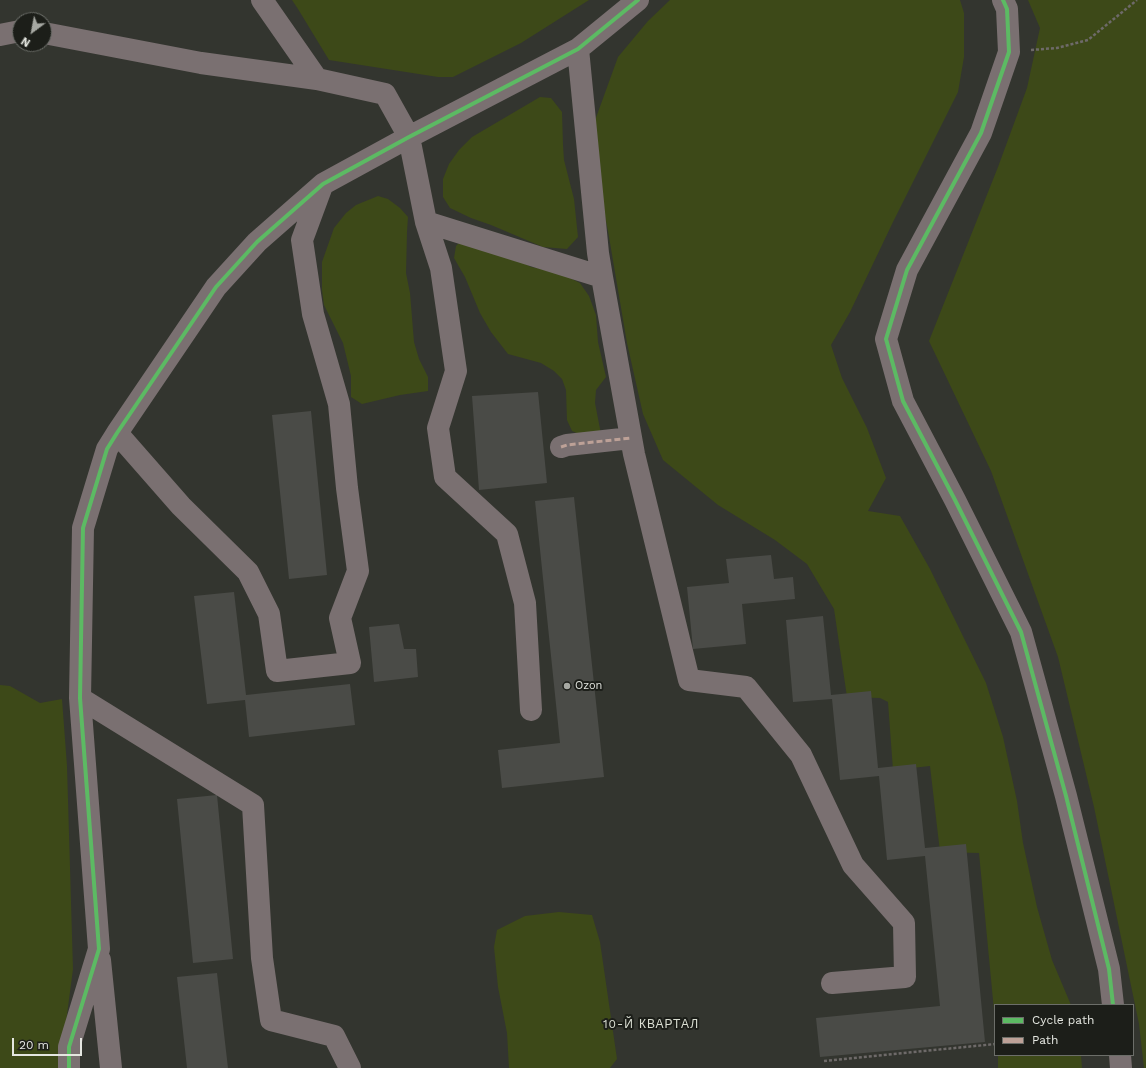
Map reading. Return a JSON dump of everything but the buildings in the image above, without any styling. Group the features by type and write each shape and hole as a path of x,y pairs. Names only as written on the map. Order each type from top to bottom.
{"street":[{"path":"262,0 317,79"},
{"path":"111,1068 99,949 80,698 83,528 107,449 216,288 256,242 323,184 409,137 578,49 638,0"},
{"path":"1003,0 1007,9 1009,52 981,133 907,270 886,339 903,401 955,500 1021,632 1066,796 1107,962 1113,1004"},
{"path":"0,35 12,33"},
{"path":"52,35 201,64 317,79 385,94 409,137 426,222 441,268 456,370 438,428 445,477 507,534 525,604 530,710"},
{"path":"578,49 598,253 602,277 631,438 689,680 746,686 801,755 853,865 904,923 905,977 832,983"},
{"path":"117,433 181,506 248,572 269,614 277,671 350,663 340,618 358,571 339,404 313,314 302,240 323,184"},
{"path":"426,222 602,277"},
{"path":"561,447 567,445 631,438"},
{"path":"80,698 253,805 262,958 270,1020 334,1036 350,1068"},
{"path":"69,1068 70,1047 99,949"},
{"path":"1120,1056 1121,1068"}],"path":[{"path":"1009,52 1057,48 1088,40 1137,0"},
{"path":"824,1061 994,1044"}],"green space":[{"path":"292,0 589,0 521,43 453,77 438,77 329,60"},
{"path":"670,0 960,0 964,13 964,57 958,92 850,312 831,345 842,378 867,428 886,478 868,511 900,516 930,569 986,683 1003,737 1037,907 1052,960 1071,1004 994,1004 994,1010 979,853 940,852 930,766 893,770 888,702 880,698 847,697 834,609 807,564 775,540 718,505 663,460 643,414 627,343 608,231 589,137 618,57 648,21"},
{"path":"1028,0 1146,0 1146,1068 1144,1068 1139,1024 1094,807 1058,657 991,471 929,341 998,167 1027,88 1040,28"},
{"path":"540,97 551,98 562,112 564,160 574,199 578,237 567,249 543,247 471,218 450,208 443,197 443,179 449,164 459,150 472,137"},
{"path":"378,196 388,199 400,208 408,217 406,273 410,293 414,342 419,359 428,377 428,391 400,395 362,404 351,397 351,376 343,343 324,305 322,290 322,262 334,228 346,213 356,205"},
{"path":"462,240 517,259 531,267 558,272 580,283 589,296 596,315 598,342 606,377 596,390 595,403 601,434 581,435 572,431 567,420 566,390 562,379 554,371 541,363 508,354 491,332 480,313 465,277 454,258 456,246"},
{"path":"0,685 10,686 40,703 62,699 67,766 73,969 60,1068 0,1068"},
{"path":"559,912 592,915 600,942 617,1059 610,1068 509,1068 507,1033 498,987 494,947 497,930 525,916"},
{"path":"998,1056 1081,1056 1082,1068 998,1068"}],"marked path":[{"path":"561,447 567,445 631,438"}],"cycle path":[{"path":"69,1068 69,1047 99,949 80,698 83,528 107,449 216,287 257,242 323,184 409,137 578,49 638,0"},
{"path":"1003,0 1007,9 1009,52 981,133 907,270 886,339 903,401 955,500 1021,632 1066,796 1109,969 1113,1004"}],"place":[{"name":"Ozon","path":"567,686"}],"district":[{"name":"10-Й КВАРТАЛ","path":"651,1024"}]}
